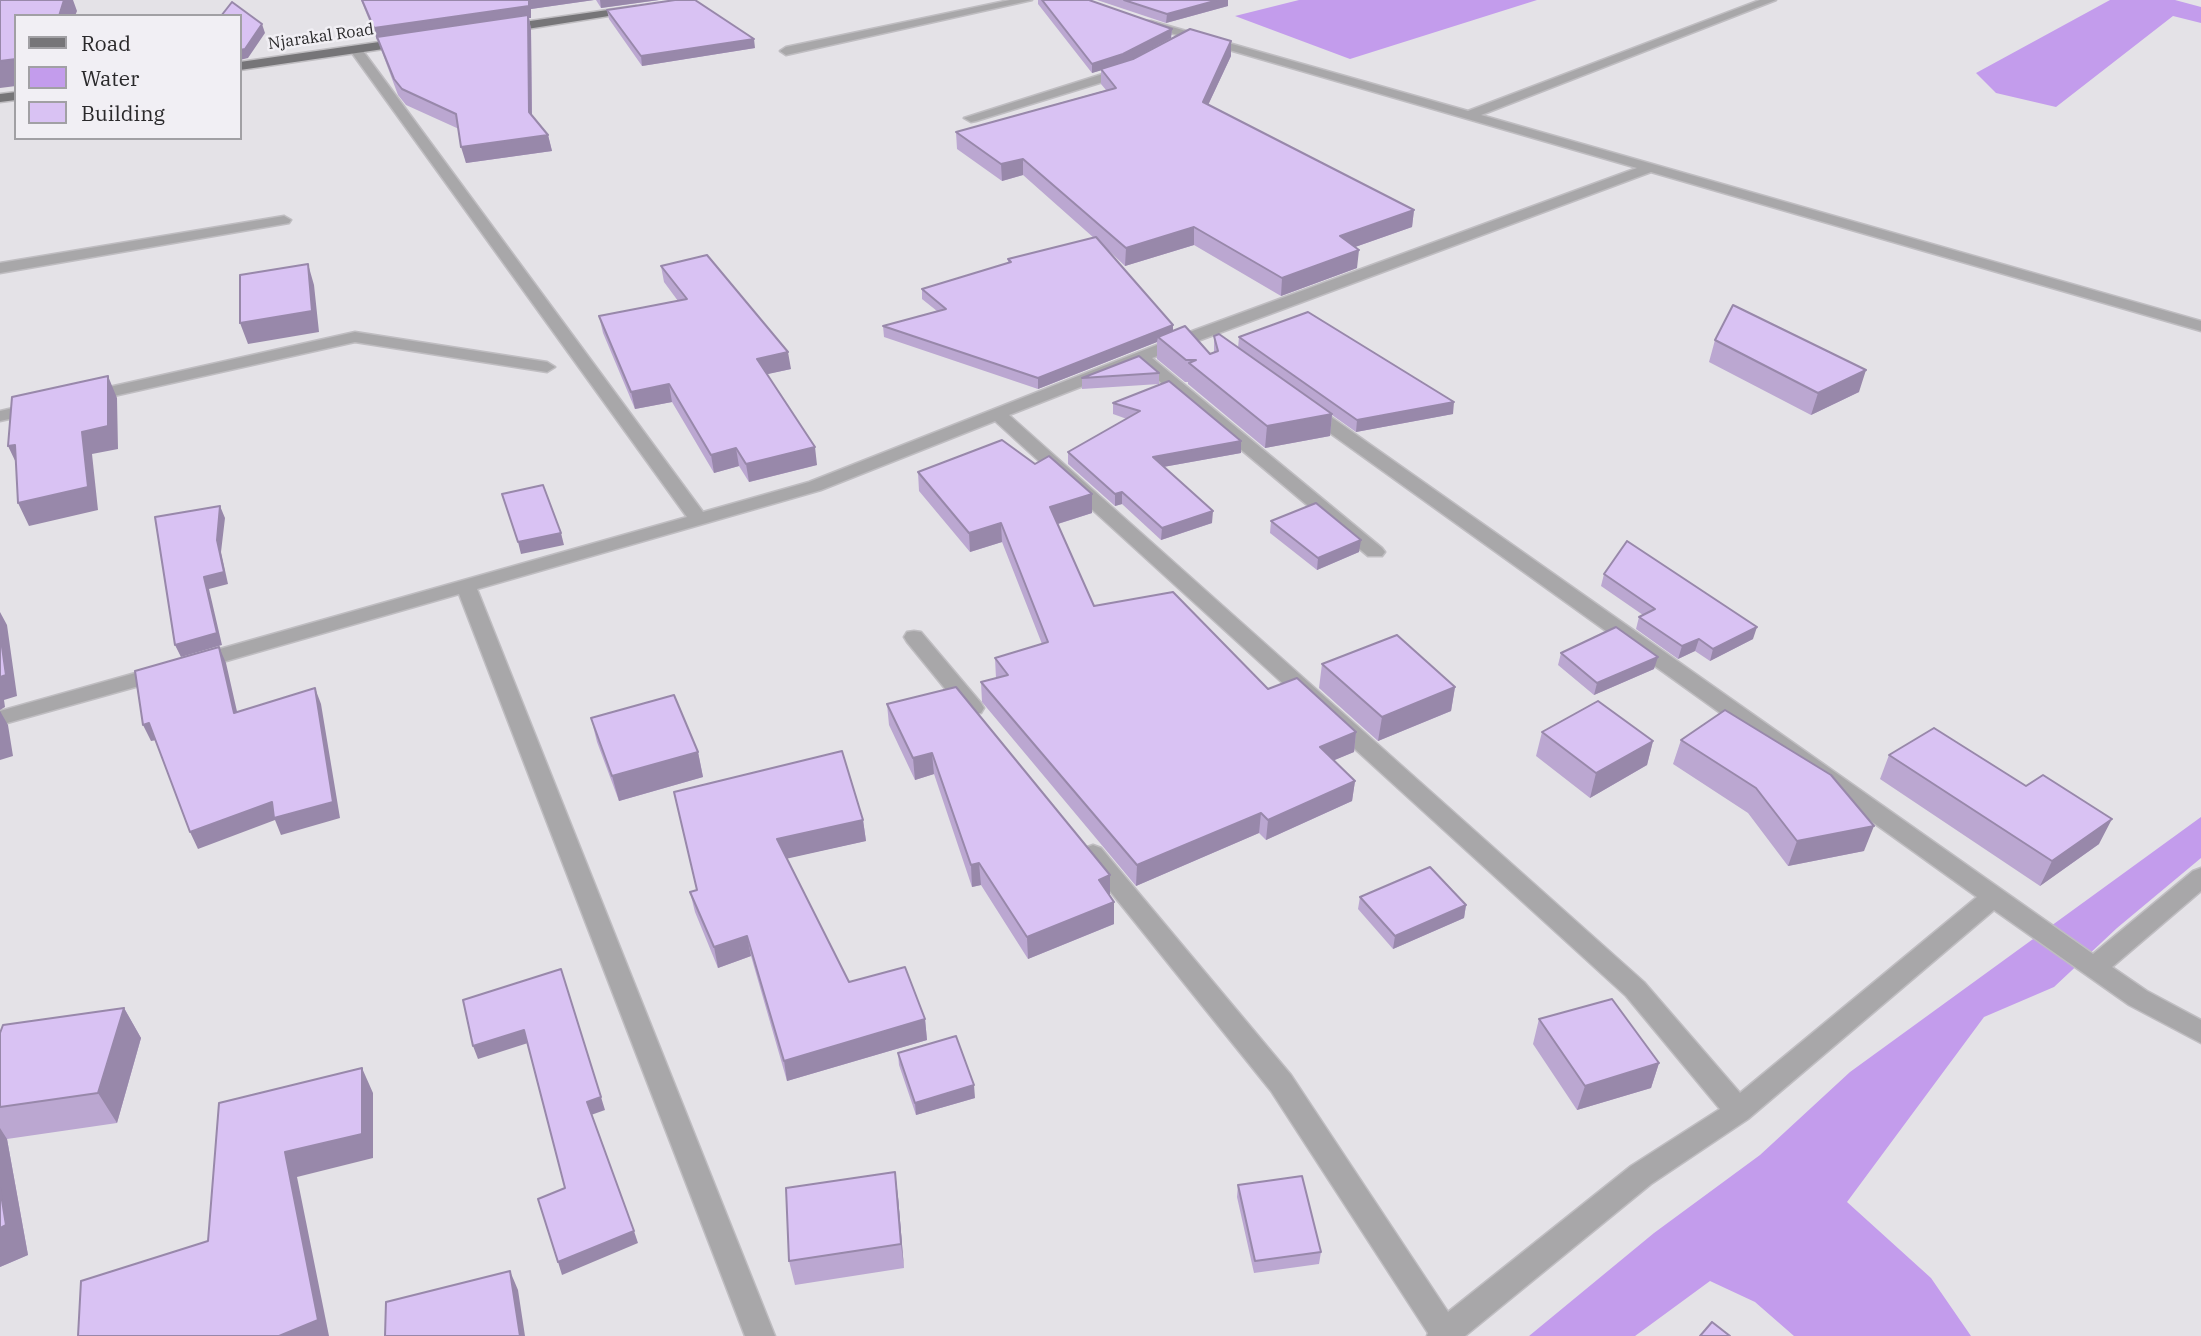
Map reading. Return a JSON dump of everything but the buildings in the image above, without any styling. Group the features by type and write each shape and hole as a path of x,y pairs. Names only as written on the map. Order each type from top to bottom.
{"main road":[{"path":"493,30 644,8"},
{"name":"Njarakal Road","path":"242,66 425,40"}],"street":[{"path":"786,51 1026,0"},
{"path":"1467,116 1770,0"},
{"path":"1137,20 1182,40 1467,116 2201,326"},
{"path":"356,50 699,520"},
{"path":"971,118 1140,63"},
{"path":"0,718 815,486 1201,333 1647,169"},
{"path":"0,268 284,220"},
{"path":"1201,333 1220,347"},
{"path":"0,416 355,337 547,367"},
{"path":"1142,358 1375,552"},
{"path":"1296,401 2094,968 2138,998 2201,1032"},
{"path":"998,414 1635,989 1738,1111"},
{"path":"466,586 760,1336"},
{"path":"914,637 984,722"},
{"path":"1080,839 1281,1083 1444,1335 1641,1175 1738,1111 1994,896"},
{"path":"2094,968 2201,877"}],"water":[{"path":"1299,0 1537,0 1350,59 1235,16"},
{"path":"2110,0 2175,0 2201,7 2201,23 2173,16 2056,107 1996,93 1976,73"},
{"path":"2201,817 2201,858 2117,928 2054,987 1984,1017 1847,1202 1931,1278 1971,1336 1794,1336 1755,1302 1710,1281 1635,1336 1529,1336 1654,1233 1760,1155 1850,1072"}]}
